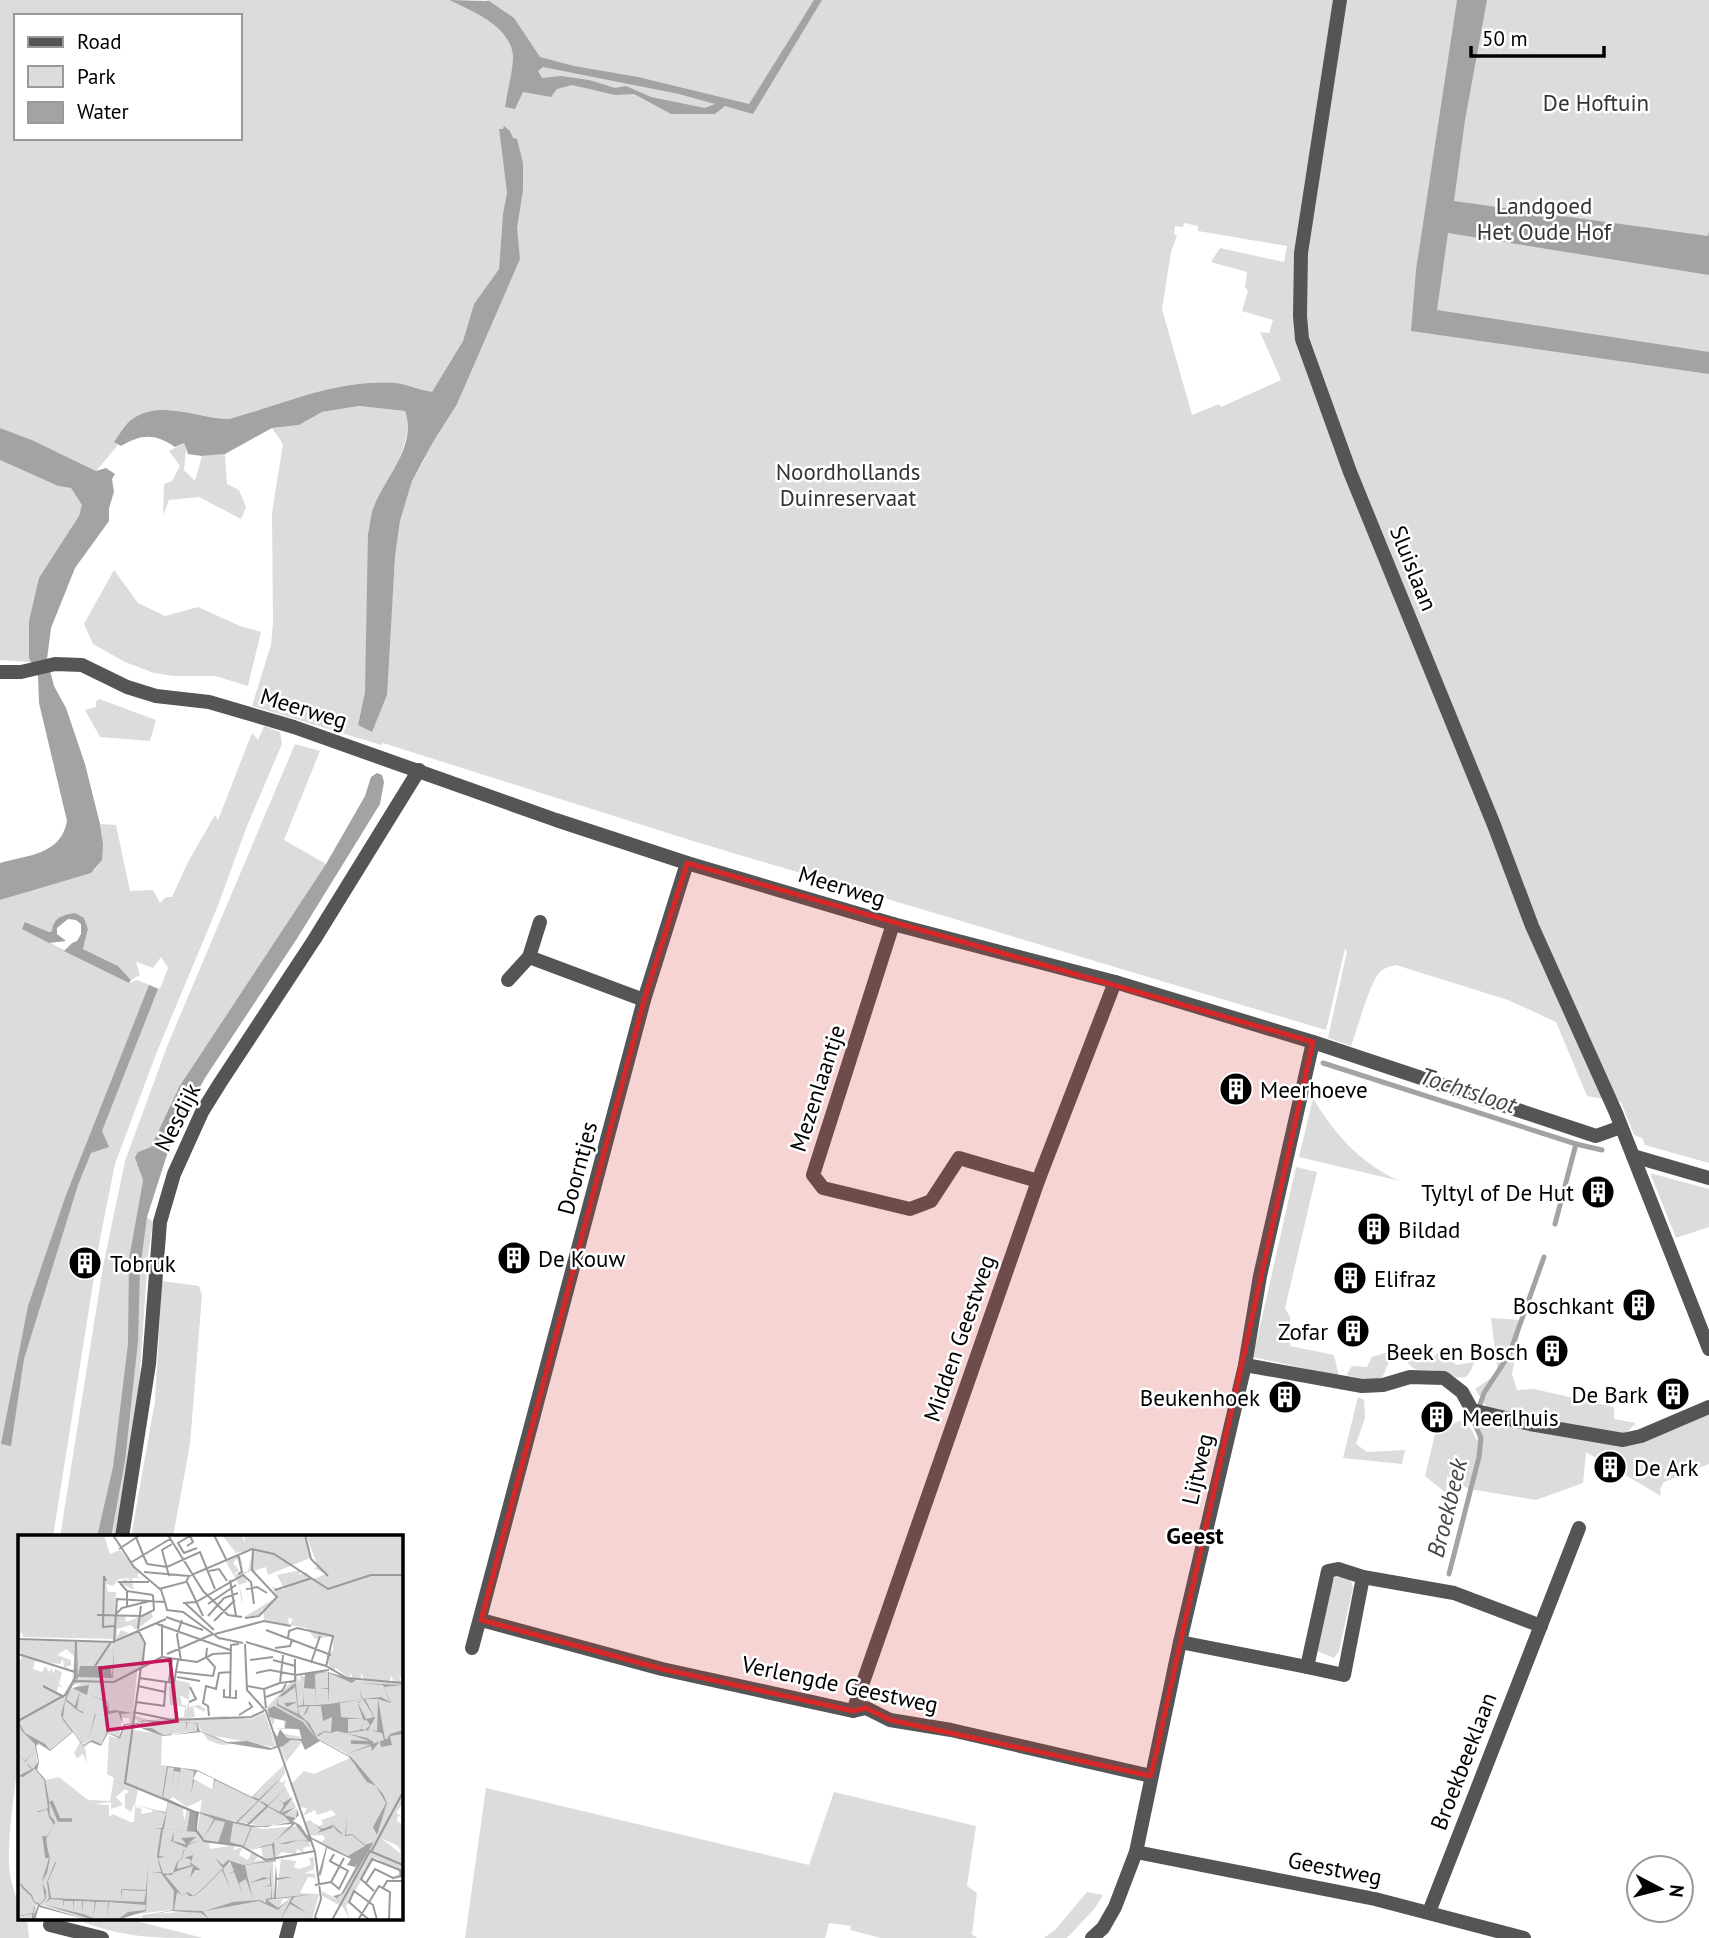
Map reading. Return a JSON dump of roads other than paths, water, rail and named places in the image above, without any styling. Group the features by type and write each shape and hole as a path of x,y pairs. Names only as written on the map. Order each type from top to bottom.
{"street":[{"name":"Sluislaan","path":"1340,0 1301,253 1302,339 1342,451 1494,825 1532,926 1621,1127 1709,1349"},
{"name":"Meerweg","path":"0,671 30,670 55,664 82,665 127,687 209,702 294,727 556,820 893,925 1115,982 1313,1042 1596,1136 1621,1127"},
{"name":"Nesdijk","path":"122,1535 149,1364 160,1222 174,1174 202,1112 314,940 419,770"},
{"name":"Doorntjes","path":"472,1648 644,1000 687,863"},
{"path":"508,980 529,957 540,922"},
{"name":"Mezenlaantje","path":"893,925 813,1175 823,1188 910,1209 931,1201 959,1158 1038,1181"},
{"path":"529,957 644,1000"},
{"name":"Midden Geestweg","path":"853,1711 1038,1181 1115,982"},
{"name":"Lijtweg","path":"1092,1938 1103,1927 1115,1907 1136,1852 1180,1643 1245,1365 1260,1276 1313,1042"},
{"path":"1633,1156 1709,1178"},
{"path":"1245,1365 1362,1386 1382,1385 1410,1377 1444,1378 1462,1392 1478,1412 1623,1440 1640,1436 1709,1407"},
{"name":"Broekbeeklaan","path":"1429,1912 1579,1528"},
{"path":"1307,1667 1328,1571 1338,1569 1363,1577 1454,1592 1541,1626"},
{"path":"1180,1643 1344,1675 1363,1577"},
{"name":"Verlengde Geestweg","path":"481,1620 662,1669 853,1711 866,1708 890,1720 951,1730 1151,1776"},
{"name":"Geestweg","path":"1136,1852 1375,1899 1524,1938"},
{"path":"286,1938 291,1920"},
{"path":"50,1927 102,1938"}],"water":[{"path":"449,0 489,1 514,18 540,57 749,104 814,0 822,0 753,114 725,106 715,114 671,114 634,94 615,95 572,85 557,89 551,97 523,92 515,109 505,107 513,63 511,46 498,28 489,21","holes":["543,67 679,94 715,104 705,108 651,97 626,86 615,88 589,80 561,76 542,78 538,71"]},
{"path":"1457,0 1487,0 1465,120 1454,201 1708,236 1709,231 1709,275 1448,233 1437,310 1709,352 1709,374 1411,331 1416,270"},
{"path":"504,126 513,138 517,139 523,163 523,190 517,228 520,259 457,404 412,481 400,521 395,557 387,695 372,732 358,725 365,692 368,534 372,512 407,438 405,411 359,406 322,412 299,425 272,428 225,454 188,454 184,443 175,447 154,437 142,437 121,446 114,442 131,420 154,411 179,411 229,419 311,394 352,385 395,383 432,392 463,341 474,304 499,269 507,193 499,129"},
{"path":"0,428 32,440 96,471 106,468 115,474 112,479 114,492 109,508 109,521 75,568 51,628 47,659 54,686 66,708 85,764 100,824 102,860 91,873 0,900 0,863 51,847 64,832 67,821 39,703 38,676 29,658 29,621 39,578 79,516 82,505 71,488 58,486 0,460"},
{"path":"377,773 382,775 384,782 380,804 298,937 205,1078 173,1136 147,1217 140,1270 138,1341 125,1461 111,1535 97,1535 113,1467 128,1344 129,1259 143,1181 135,1157 138,1152 151,1147 179,1087 326,864 365,796 371,777"},
{"path":"75,913 84,918 88,929 83,949 118,966 131,980 129,983 64,951 77,941 81,934 81,924 76,920 68,919 57,928 57,934 66,941 49,943 22,929 25,922 49,932 59,917"},
{"path":"149,985 158,989 102,1131 109,1147 91,1153 78,1185 24,1359 11,1446 1,1444 28,1306 66,1195"}],"waterway":[{"name":"Tochtsloot","path":"1323,1063 1602,1150"},
{"name":"Broekbeek","path":"1555,1224 1576,1144"},
{"name":"Broekbeek","path":"1449,1574 1479,1457 1481,1438 1474,1422 1484,1393 1509,1355 1544,1257"}],"place":[{"name":"Meerhoeve","path":"1236,1089"},
{"name":"Tyltyl of De Hut","path":"1598,1192"},
{"name":"Bildad","path":"1374,1229"},
{"name":"De Kouw","path":"514,1258"},
{"name":"Tobruk","path":"85,1263"},
{"name":"Elifraz","path":"1350,1278"},
{"name":"Boschkant","path":"1639,1305"},
{"name":"Zofar","path":"1353,1331"},
{"name":"Beek en Bosch","path":"1552,1351"},
{"name":"De Bark","path":"1673,1394"},
{"name":"Beukenhoek","path":"1285,1397"},
{"name":"Meerlhuis","path":"1437,1417"},
{"name":"De Ark","path":"1610,1467"}],"district":[{"name":"Geest","path":"1195,1535"}],"park label":[{"name":"De Hoftuin","path":"1596,102"},
{"name":"Landgoed Het Oude Hof","path":"1544,218"},
{"name":"Noordhollands Duinreservaat","path":"848,484"}]}
